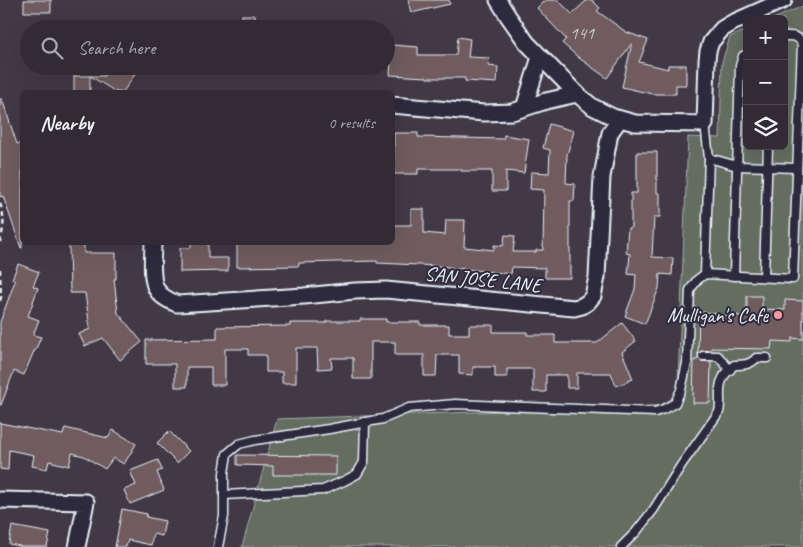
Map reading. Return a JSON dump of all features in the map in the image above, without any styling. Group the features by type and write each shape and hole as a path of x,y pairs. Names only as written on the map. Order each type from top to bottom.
{"street":[{"path":"498,0 527,43 577,94 593,106 620,119 635,123 705,124 707,60 711,42 722,28 732,22 784,0"},
{"path":"524,108 540,57"},
{"path":"395,105 484,113 512,112 555,98 577,94"},
{"name":"SAN JOSE LANE","path":"153,245 154,282 157,290 170,301 177,304 386,290 564,308 582,306 593,296 595,289 602,177 610,133 620,119"},
{"path":"0,500 86,502 77,547"}],"lane":[{"path":"218,547 224,516 224,473 227,454 239,444 383,419 409,408 455,404 655,412 675,403 681,390 687,363 690,290 697,280 705,274 793,279 802,44 798,37 788,36"},
{"path":"734,276 740,66 743,56"},
{"path":"705,124 709,158 705,274"},
{"path":"764,277 768,150"},
{"path":"709,158 737,166 797,168"},
{"path":"703,356 718,356 730,370"},
{"path":"621,547 654,509 682,464 719,412 721,405 720,383 724,376 734,365 753,362 756,358 767,358"},
{"path":"224,495 323,490 344,481 357,474 364,462 365,422"}],"path":[{"path":"0,204 4,217 0,242"},
{"path":"0,269 0,301"}],"green space":[{"path":"803,6 803,547 242,547 277,419 677,405 688,137 720,138 722,62 730,37 743,32 743,150 788,150 788,15 782,15"}],"building":[{"path":"24,0 51,0 51,12 24,12"},
{"path":"408,0 449,0 450,4 411,13"},
{"path":"545,0 558,0 572,14 587,0 592,0 600,8 597,11 626,32 648,40 639,62 668,69 668,65 686,65 686,85 676,85 676,94 652,94 622,87 632,43 607,78 562,43 566,39 537,8"},
{"path":"242,15 255,15 255,20 242,20"},
{"path":"458,37 470,39 468,57 489,58 488,66 498,67 497,83 465,81 465,78 427,78 390,75 395,75 395,45 418,47 418,55 456,55"},
{"path":"134,75 124,90 113,90 90,76"},
{"path":"74,76 90,76 90,90 74,90"},
{"path":"0,99 2,99 17,144 20,143 20,245 22,245 22,248 21,248 3,196 0,197"},
{"path":"549,124 574,131 567,155 566,183 575,184 574,201 570,201 570,278 545,278 545,268 512,267 511,274 439,266 377,263 377,261 299,263 299,266 237,267 237,245 395,245 395,225 411,225 411,209 424,209 424,233 445,235 446,220 465,220 464,247 494,250 494,245 503,246 505,235 515,236 513,252 536,252 536,250 543,250 544,190 530,189 531,172 549,173 550,150 543,148"},
{"path":"395,133 418,133 418,137 503,139 504,135 529,139 524,173 506,171 506,191 492,191 492,171 418,169 418,174 395,174"},
{"path":"637,152 657,152 657,193 660,193 660,217 654,217 652,257 673,258 672,275 660,274 659,288 645,324 625,316 635,289 636,275 628,274 630,254 626,253 628,228 631,228 631,193 637,193"},
{"path":"69,245 84,245 84,253 116,253 116,279 114,279 118,313 142,342 120,360 103,338 85,346 79,334 90,329 85,293 70,293"},
{"path":"191,245 208,245 208,258 228,258 228,271 180,272 180,248 191,248"},
{"path":"18,264 39,272 33,286 38,288 28,316 39,320 33,335 41,337 24,375 14,371 0,405 0,322 15,281 12,279"},
{"path":"747,296 762,296 762,309 785,310 785,300 803,301 803,339 792,338 792,342 772,341 771,349 711,348 711,350 701,351 698,355 699,312 716,313 716,315 747,316"},
{"path":"360,319 386,319 386,322 420,322 420,325 449,325 449,334 469,334 469,325 493,325 493,332 527,332 527,335 555,335 555,343 597,343 622,323 636,341 622,352 633,379 616,386 611,373 577,373 577,388 567,388 567,375 546,375 546,392 533,392 533,369 507,369 507,377 495,377 495,367 473,367 473,375 459,374 459,355 437,355 436,376 424,376 424,355 395,355 395,342 371,342 371,379 353,379 353,358 331,358 332,368 318,369 317,348 296,348 296,383 282,383 282,372 266,372 266,355 248,355 248,349 225,349 225,385 211,385 211,367 187,367 187,387 175,387 175,364 146,364 146,340 217,339 217,327 290,326 290,323 326,323 326,321 360,321"},
{"path":"698,357 701,361 711,362 710,403 693,403 694,360 697,360"},
{"path":"0,423 63,435 65,428 108,438 113,430 136,444 124,464 113,458 105,469 84,456 72,453 69,466 49,461 47,469 32,466 34,455 9,450 8,470 0,469"},
{"path":"169,431 189,451 177,463 157,443"},
{"path":"237,455 336,456 336,475 273,475 273,466 237,465"},
{"path":"158,460 162,470 157,472 164,490 130,504 124,490 136,485 130,471"},
{"path":"122,509 147,514 146,517 165,521 162,536 153,534 151,545 128,540 126,547 115,547"},
{"path":"12,526 50,533 47,547 20,547 9,544"}],"place":[{"name":"Mulligan's Cafe","path":"778,315"}]}
